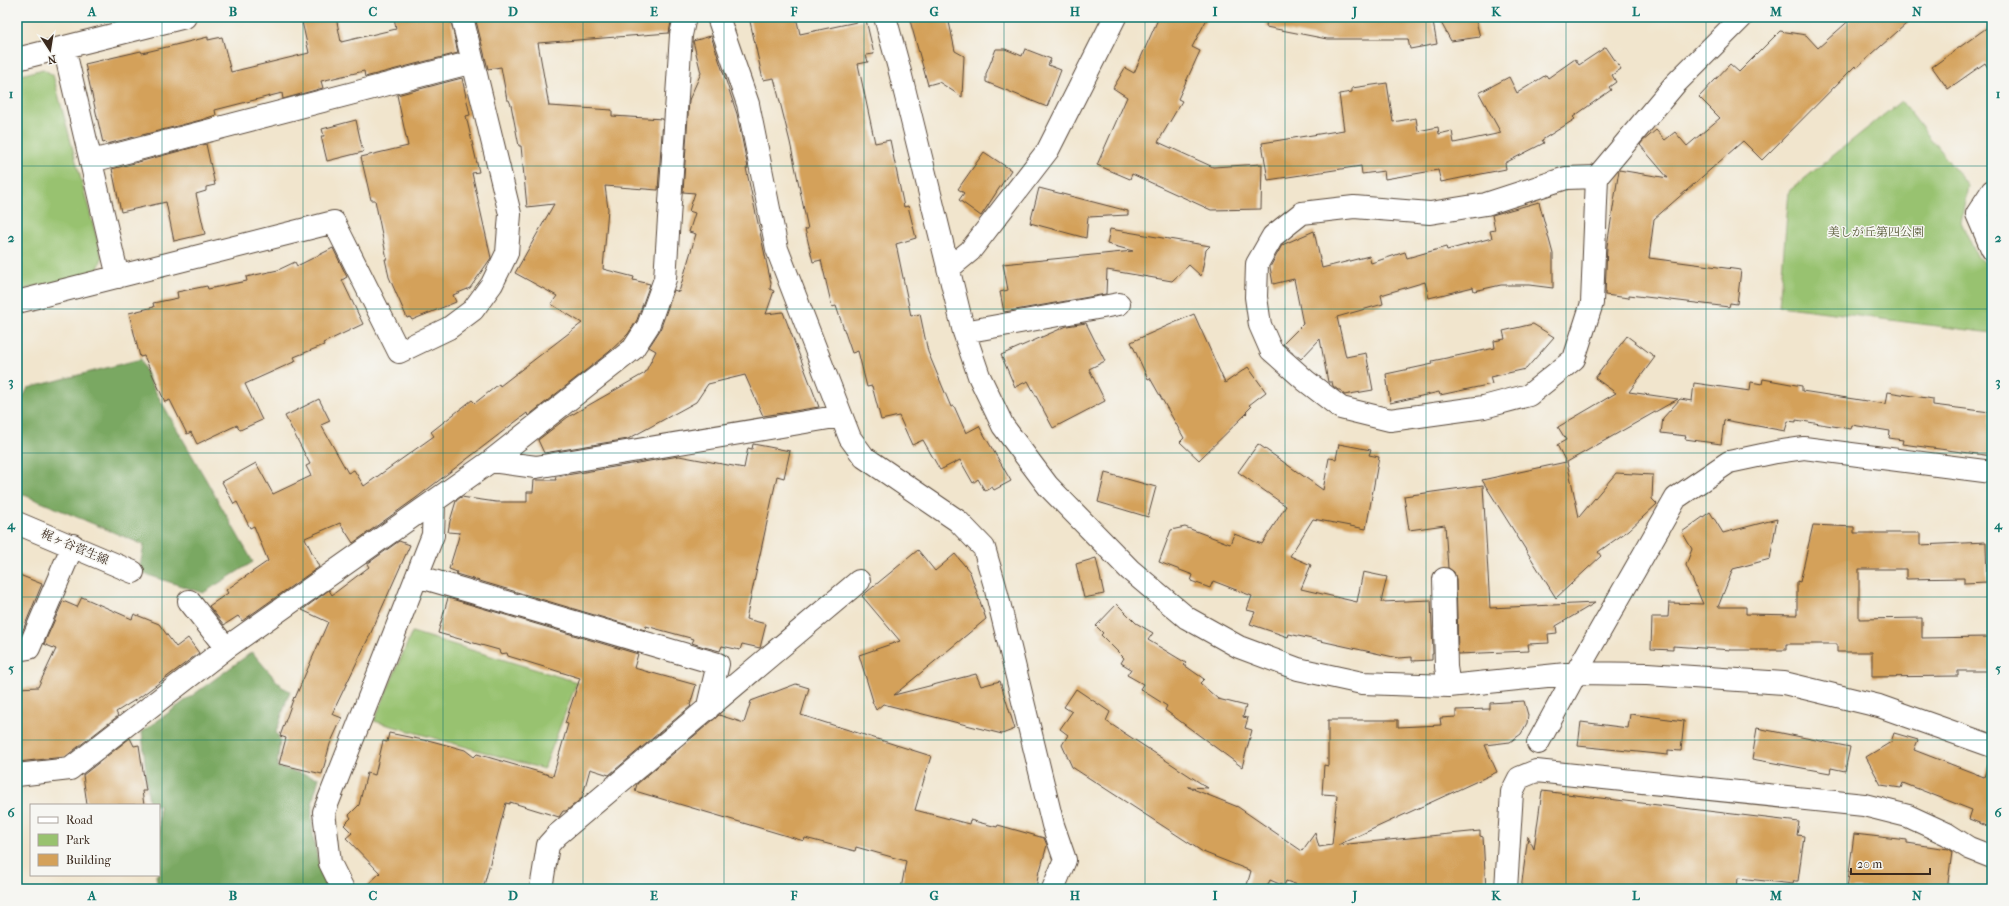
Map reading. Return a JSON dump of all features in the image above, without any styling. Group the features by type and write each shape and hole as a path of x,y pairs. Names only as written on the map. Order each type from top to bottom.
{"street":[{"path":"17,59 185,17"},
{"path":"17,302 334,222 399,352 449,328 473,310 492,284 507,253 510,214 462,17"},
{"path":"17,775 70,769 226,648 491,461 634,349 648,326 665,279 681,35 685,17"},
{"path":"718,17 748,104 777,249 850,438 864,456 958,521 984,548 995,586 1053,824 1065,860 1053,889"},
{"path":"885,17 964,332 979,376 1003,426 1048,486 1130,570 1187,618 1239,647 1298,669 1362,683 1449,686 1576,673 1647,674 1784,683 1879,706 1992,746"},
{"path":"948,269 970,251 1048,150 1115,17"},
{"path":"1597,177 1566,178 1486,204 1430,213 1354,207 1302,213 1273,236 1257,264 1256,297 1260,325 1271,350 1306,381 1340,408 1390,420 1484,407 1529,395 1574,359 1592,303 1597,177 1675,84 1742,17"},
{"path":"64,47 92,161 118,277"},
{"path":"92,161 474,62"},
{"path":"1992,191 1977,214 1992,249"},
{"path":"964,332 1119,304"},
{"path":"491,461 536,467 841,416"},
{"path":"1538,743 1576,673 1676,498 1729,462 1776,452 1804,448 1992,472"},
{"path":"343,889 330,863 324,812 433,535 434,502"},
{"name":"梶ヶ谷菅生線","path":"17,523 74,545 133,572"},
{"path":"17,650 29,648 74,545"},
{"path":"417,576 718,664 707,710"},
{"path":"1444,579 1446,667 1449,686"},
{"path":"541,889 548,845 557,835 859,581"},
{"path":"189,601 226,648"},
{"path":"1506,889 1512,792 1519,778 1536,771 1864,805 1908,816 1947,834 1969,848 1992,857"}],"green space":[{"path":"43,69 53,75 102,258 97,272 17,291 17,76"},
{"name":"美しが丘第四公園","path":"1901,101 1968,186 1961,222 1978,258 1992,267 1992,333 1779,306 1789,191"},
{"path":"141,359 149,380 253,562 203,593 139,572 144,545 17,492 17,408 28,388"},
{"path":"412,632 577,682 544,769 374,721"},
{"path":"252,652 282,687 290,691 276,732 280,740 277,767 319,778 312,805 312,827 313,837 326,889 158,889 156,876 160,876 160,804 149,804 142,732"}],"building":[{"path":"301,17 336,17 341,42 396,29 394,17 450,17 458,53 365,77 364,71 321,81 323,88 283,99 282,93 215,110 216,115 201,120 107,144 106,142 103,143 85,64 141,51 142,53 208,37 208,40 222,37 231,72 309,53"},
{"path":"475,17 672,17 669,33 538,43 549,106 612,110 612,116 663,119 658,190 605,186 608,209 603,269 634,277 633,280 650,284 637,320 628,334 609,352 528,416 527,413 416,498 353,543 340,523 305,538 319,567 242,621 238,616 224,625 209,606 228,593 226,590 268,561 254,526 250,528 237,502 234,504 222,482 256,463 273,494 311,476 306,466 310,464 285,416 319,399 330,421 321,425 348,473 354,470 364,486 434,436 431,432 472,400 475,403 499,384 500,386 582,323 551,304 557,296 515,273 554,204 527,207 521,146 519,146 511,105 509,100 507,100 501,67 488,69"},
{"path":"749,17 796,17 800,34 866,20 874,54 866,55 868,62 858,64 875,143 890,140 904,207 908,206 916,238 896,244 911,316 920,314 928,352 951,407 954,406 966,433 979,426 1011,481 994,490 992,487 985,491 978,479 973,483 960,460 940,470 923,440 912,445 899,416 881,420 872,386 867,387 858,351 852,353 836,306 832,307 821,260 813,262 805,229 808,229 790,142 774,78 763,80"},
{"path":"909,17 948,17 955,51 964,56 962,97 939,82 928,85"},
{"path":"1159,17 1208,17 1192,47 1200,51 1178,99 1182,101 1158,142 1213,167 1262,164 1261,209 1211,210 1132,174 1130,179 1097,165 1127,97 1113,88 1125,68 1134,73"},
{"path":"1267,17 1432,17 1437,44 1410,49 1408,39 1327,39 1266,27"},
{"path":"1438,17 1475,17 1480,37 1451,41"},
{"path":"1853,17 1914,17 1856,68 1855,66 1762,160 1743,141 1654,219 1649,258 1741,270 1737,304 1730,303 1729,307 1629,295 1629,298 1605,295 1607,246 1619,170 1668,178 1640,145 1642,142 1656,130 1665,140 1675,132 1687,146 1720,118 1699,97 1730,64 1739,72 1780,31 1806,35 1818,48"},
{"path":"1992,24 1992,74 1985,63 1948,89 1932,67"},
{"path":"711,36 737,114 748,168 746,168 771,283 770,289 774,291 766,314 783,312 819,407 763,416 745,375 708,384 696,402 628,439 544,453 538,440 568,417 645,373 656,351 649,347 660,330 674,290 679,292 696,234 689,232 695,213 689,211 695,193 683,192 689,100 701,73 693,41"},
{"path":"1606,47 1621,69 1612,75 1616,82 1609,87 1611,90 1573,117 1575,119 1542,140 1544,143 1505,163 1506,169 1441,182 1438,170 1385,179 1384,171 1362,174 1361,166 1268,180 1262,143 1344,130 1339,94 1352,92 1352,88 1387,83 1393,122 1416,118 1418,131 1438,127 1439,134 1452,131 1454,143 1501,133 1479,93 1509,77 1517,93 1546,75 1548,78 1575,59 1579,65"},
{"path":"996,49 1005,49 1022,56 1025,49 1051,59 1048,65 1061,70 1047,107 986,82 986,74"},
{"path":"462,78 470,115 466,116 479,172 472,173 491,258 470,288 453,295 456,302 412,320 410,317 407,318 389,277 385,259 387,259 375,200 371,200 361,157 408,146 397,95"},
{"path":"356,120 363,152 327,161 321,136 324,136 322,129"},
{"path":"206,144 215,185 206,187 206,191 196,194 205,234 174,241 166,202 121,212 112,169"},
{"path":"984,152 1011,170 981,216 959,200 964,193 958,189"},
{"path":"1039,188 1128,211 1128,215 1088,217 1086,238 1030,223"},
{"path":"1539,202 1553,254 1553,288 1529,285 1501,285 1474,291 1473,287 1429,298 1425,282 1381,295 1383,304 1337,317 1346,357 1366,353 1373,390 1344,395 1341,390 1338,390 1333,386 1332,382 1328,382 1320,339 1301,359 1283,344 1303,324 1294,279 1273,284 1270,267 1282,245 1314,231 1322,268 1369,256 1371,263 1405,252 1407,258 1446,247 1447,250 1492,238 1490,231 1495,230 1492,215"},
{"path":"1110,229 1210,246 1206,250 1201,276 1189,265 1172,281 1107,270 1106,294 1004,312 1000,292 1008,290 1003,264 1133,251 1107,244"},
{"path":"333,248 347,277 342,280 363,324 323,343 324,345 294,357 296,361 245,384 262,420 240,430 237,425 197,444 191,432 187,434 170,400 165,402 144,356 140,357 129,313 154,307 153,303 178,298 177,292 207,286 208,289 247,281 246,277 278,270 295,262 297,266"},
{"path":"1194,314 1225,383 1248,367 1266,392 1249,405 1251,407 1246,412 1247,413 1199,460 1180,442 1184,438 1150,378 1148,379 1131,342"},
{"path":"1086,323 1105,361 1089,369 1105,401 1053,428 1028,381 1015,387 1001,355 1067,326"},
{"path":"1533,324 1554,337 1526,369 1490,377 1492,384 1440,395 1439,392 1390,403 1386,374 1433,364 1432,361 1495,348 1494,341 1505,339 1503,331"},
{"path":"1627,336 1655,357 1629,392 1678,399 1567,462 1579,517 1616,473 1653,475 1652,499 1657,504 1629,530 1598,552 1601,556 1556,598 1482,480 1566,462 1557,445 1566,440 1558,427 1616,393 1595,378"},
{"path":"1763,379 1802,386 1802,391 1886,404 1888,392 1933,399 1933,405 1990,412 1989,428 1992,428 1992,456 1902,444 1903,440 1889,438 1890,431 1852,425 1851,429 1796,420 1796,422 1788,421 1785,431 1724,420 1721,444 1685,439 1686,436 1661,433 1663,418 1680,399 1692,401 1694,383 1750,391 1751,382 1762,384"},
{"path":"753,444 790,451 784,478 777,476 746,619 766,624 760,648 742,644 740,650 722,646 720,651 704,647 692,643 694,639 646,626 645,630 456,574 457,572 449,569 460,533 448,532 456,501 461,497 496,502 527,502 527,492 533,492 534,480 556,480 555,477 679,456 744,468 748,448 752,449"},
{"path":"1258,444 1323,490 1329,458 1336,459 1339,444 1371,450 1369,455 1379,457 1366,529 1313,519 1290,556 1311,565 1301,589 1357,602 1363,572 1387,577 1381,602 1431,600 1432,660 1412,661 1412,657 1398,658 1289,634 1288,637 1250,624 1255,612 1247,610 1252,596 1213,581 1210,588 1191,581 1193,575 1159,562 1171,530 1185,527 1230,544 1234,534 1262,544 1286,506 1238,472"},
{"path":"1105,473 1156,487 1148,517 1098,502"},
{"path":"1483,485 1490,608 1595,603 1556,626 1557,633 1548,634 1549,643 1528,644 1529,651 1458,654 1456,579 1454,572 1448,568 1445,525 1409,530 1404,496"},
{"path":"1710,512 1723,533 1777,519 1770,559 1733,569 1718,607 1746,607 1746,614 1797,615 1797,581 1800,582 1813,525 1854,527 1854,533 1920,533 1920,545 1986,542 1987,582 1964,583 1964,578 1906,579 1906,569 1859,569 1859,619 1922,618 1922,638 1989,637 1990,671 1958,671 1958,676 1872,677 1872,652 1837,652 1837,644 1786,644 1786,650 1732,650 1673,646 1673,650 1651,649 1652,617 1668,617 1669,603 1703,604 1686,565 1692,549 1682,532"},
{"path":"399,541 410,545 369,637 332,714 342,718 330,744 322,774 279,764 286,738 280,736 294,697 295,698 328,622 302,610 329,590 332,595 369,567 367,564"},
{"path":"918,550 935,571 955,554 970,572 986,619 894,695 976,674 981,686 1000,681 1015,729 1002,734 883,704 876,710 859,655 900,641 862,596"},
{"path":"1096,558 1104,594 1084,598 1076,564"},
{"path":"17,574 42,584 20,637 17,637"},
{"path":"82,597 132,619 134,614 159,624 176,647 188,638 199,653 140,697 116,712 118,716 65,757 17,762 17,688 38,687 56,649 44,644 63,601 77,607"},
{"path":"448,598 638,654 634,668 696,685 690,705 691,706 609,775 590,769 582,798 566,811 563,811 559,817 510,802 510,804 506,803 483,889 363,889 380,873 346,838 352,833 344,825 351,818 349,815 359,805 367,773 375,775 383,741 387,742 389,733 428,740 465,750 474,757 477,754 553,776 568,724 565,723 580,678 508,656 507,653 500,654 499,650 438,633"},
{"path":"1117,604 1136,623 1153,633 1148,640 1186,663 1184,665 1204,679 1200,683 1218,699 1246,706 1243,717 1248,718 1245,728 1252,730 1242,767 1165,710 1167,706 1140,689 1143,684 1127,675 1131,669 1121,663 1124,658 1101,635 1103,633 1096,626"},
{"path":"796,684 809,688 801,715 931,756 915,810 969,824 970,820 997,827 998,825 1044,838 1047,845 1040,871 1039,870 1036,889 901,889 906,861 856,847 855,851 805,838 804,841 635,791 637,784 719,715 744,723 751,701"},
{"path":"1076,689 1110,712 1106,721 1208,788 1188,787 1238,807 1302,851 1315,833 1319,847 1332,845 1337,795 1322,794 1324,765 1328,766 1328,720 1398,720 1398,727 1441,725 1440,718 1456,717 1456,710 1490,709 1490,703 1524,701 1528,715 1527,723 1521,734 1510,742 1485,745 1497,772 1338,845 1480,831 1480,836 1483,837 1486,889 1310,889 1286,881 1284,886 1270,880 1266,889 1247,885 1251,871 1203,852 1072,767 1062,745 1068,735 1060,729 1072,712 1064,707"},
{"path":"1630,714 1684,721 1681,751 1668,750 1668,755 1578,746 1581,722 1628,728"},
{"path":"1757,728 1850,747 1845,771 1831,768 1830,773 1752,759"},
{"path":"1894,733 1918,740 1914,750 1984,777 1989,763 1992,764 1992,828 1969,819 1972,810 1903,783 1901,788 1881,785 1866,757 1891,742"},
{"path":"130,738 134,746 139,745 146,791 142,791 144,804 87,804 83,775"},
{"path":"1542,791 1799,822 1797,835 1804,836 1798,881 1794,881 1793,884 1738,878 1737,889 1710,886 1710,889 1521,889 1528,836 1534,849"},
{"path":"1854,834 1907,840 1907,843 1948,849 1952,852 1947,889 1847,889"}]}
